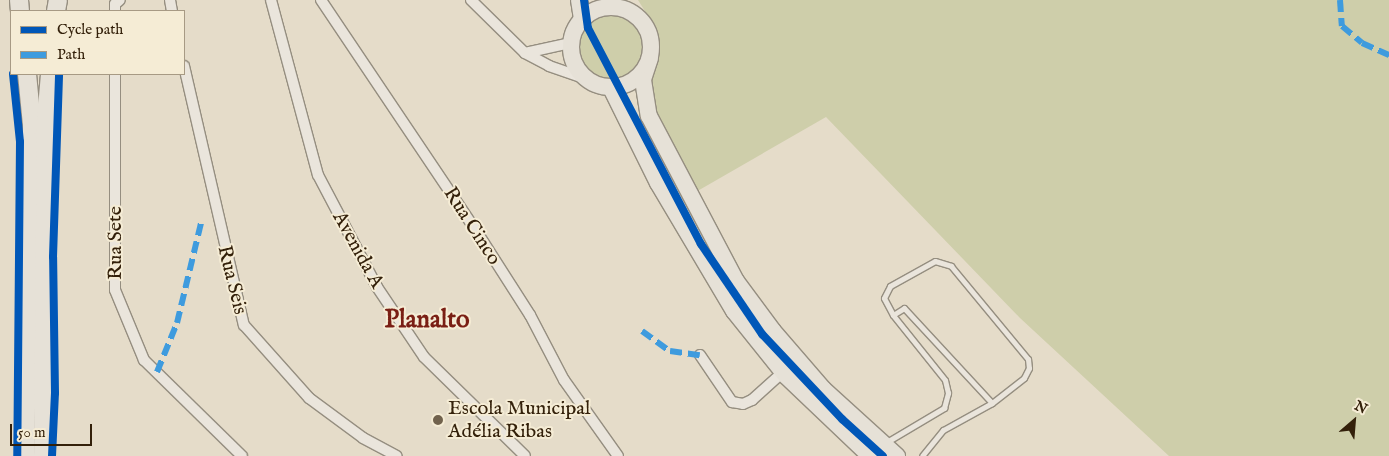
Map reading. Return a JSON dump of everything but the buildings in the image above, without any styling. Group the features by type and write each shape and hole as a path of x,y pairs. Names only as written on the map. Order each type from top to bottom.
{"highway":[{"path":"25,456 32,125 27,75"},
{"path":"43,456 46,119 50,75"}],"main road":[{"path":"579,0 582,19 571,43 577,69 586,79 611,88 628,84 638,78 650,58"},
{"path":"582,19 606,7 627,6 649,32 650,58 643,80 649,116 736,281 773,331 823,389 896,456"},
{"path":"611,88 658,183 734,311 783,372 870,456"}],"street":[{"name":"Avenida A","path":"271,0 318,175 377,287 424,356 525,456"},
{"name":"Rua Cinco","path":"321,0 473,226 530,315 564,380 618,456"},
{"path":"471,0 526,53 549,66 586,79"},
{"path":"526,53 571,43"},
{"name":"Rua Seis","path":"185,70 244,325 310,398 363,438 397,456"},
{"name":"Rua Sete","path":"115,75 114,290 144,360 242,456"},
{"path":"700,355 732,402 743,404 752,400 783,372"}],"lane":[{"path":"883,444 944,408 948,393 945,380 893,315 884,298 890,286 935,261 951,266 1028,359 1029,368 1024,378 992,402 943,430 929,443 922,456"},
{"path":"893,315 901,308 909,309 992,402"}],"green space":[{"path":"638,0 1389,0 1389,456 1169,456 1020,318 826,117 694,193 650,108 650,67 657,44 653,24"},
{"path":"605,13 619,13 631,18 640,27 645,39 643,59 636,70 619,79 605,79 593,74 584,65 579,53 579,39 584,27 593,18"}],"marked path":[{"path":"1340,0 1342,26 1362,43 1389,55"},
{"path":"157,372 177,323 201,223"},
{"path":"642,331 670,351 700,355"}],"cycle path":[{"path":"584,0 588,28 701,244 762,334 842,419 883,456"},
{"path":"13,75 20,142 17,456"},
{"path":"52,456 55,393 53,257 59,75"}],"place":[{"name":"Escola Municipal Adélia Ribas","path":"438,420"}],"district":[{"name":"Planalto","path":"427,320"}]}
